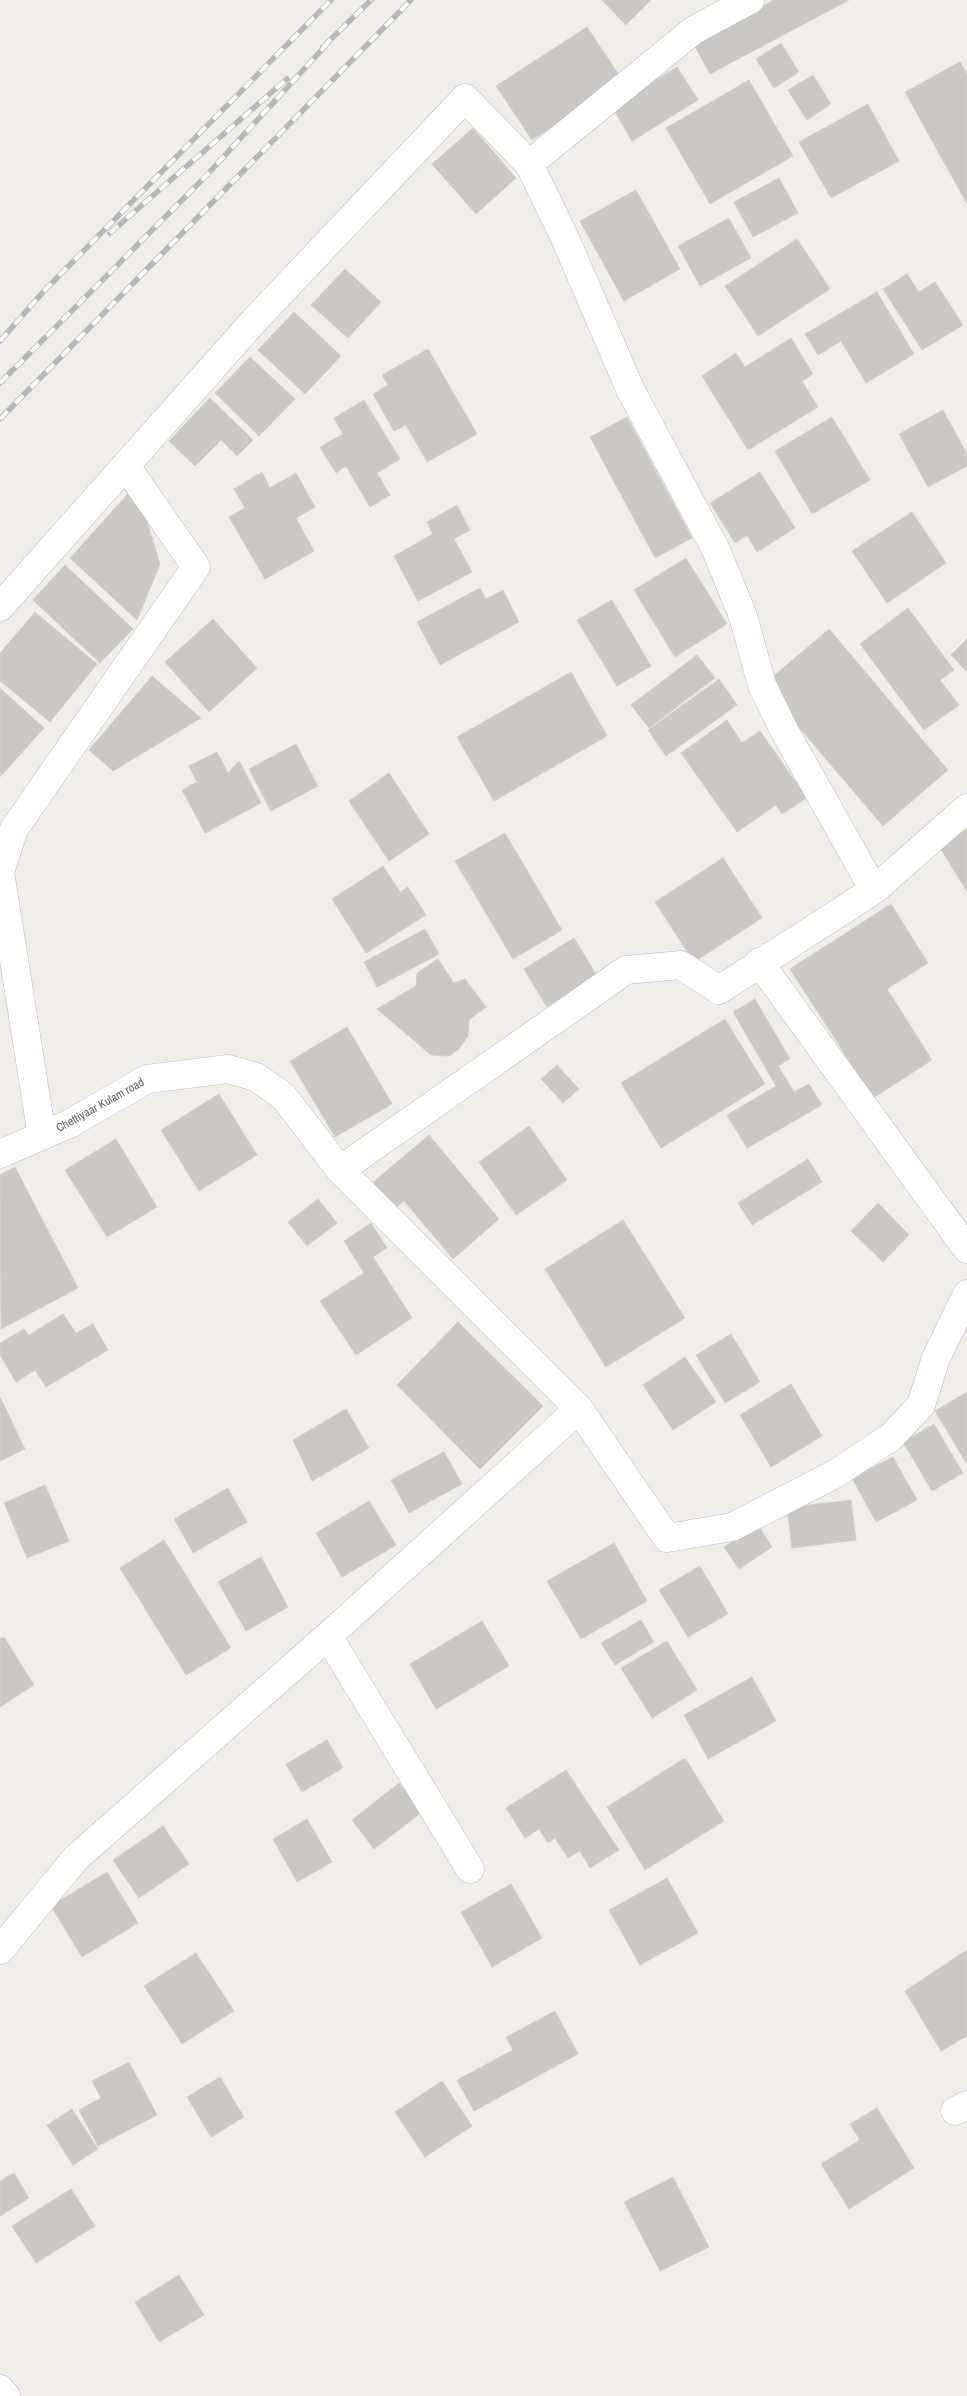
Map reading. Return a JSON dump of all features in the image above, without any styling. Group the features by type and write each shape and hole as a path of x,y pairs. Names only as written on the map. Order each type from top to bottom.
{"street":[{"path":"529,164 694,30 750,0"},
{"path":"0,607 253,322 465,98 529,164 564,236 630,389 716,550 743,616 762,685 785,732 874,890"},
{"path":"42,1136 0,872 14,829 196,567 126,466"},
{"path":"340,1170 626,970 681,965 719,990 759,962 874,890 967,808"},
{"path":"759,962 967,1250"},
{"name":"Chettiyaar Kulam road","path":"0,1154 69,1124 147,1079 228,1069 256,1078 284,1097 340,1170 579,1409 668,1538 732,1527 836,1474 891,1437 921,1405 936,1358 967,1294"},
{"path":"0,1950 76,1858 328,1636 579,1409"},
{"path":"328,1636 470,1869"},
{"path":"0,2389 6,2396"}],"building":[{"path":"602,0 651,0 626,25"},
{"path":"774,0 849,0 710,74 693,43"},
{"path":"587,27 623,81 532,140 496,86"},
{"path":"781,43 799,72 774,88 756,59"},
{"path":"960,62 967,74 967,204 905,92"},
{"path":"677,67 698,100 632,141 612,107"},
{"path":"813,75 831,104 807,120 788,90"},
{"path":"749,80 793,156 710,204 666,128"},
{"path":"868,104 899,161 831,198 799,142"},
{"path":"473,128 516,178 476,214 432,164"},
{"path":"779,178 798,213 753,237 734,202"},
{"path":"636,190 680,269 624,301 580,221"},
{"path":"729,218 751,258 700,286 678,246"},
{"path":"797,239 830,289 758,336 725,286"},
{"path":"345,269 381,302 348,338 311,305"},
{"path":"907,274 919,292 935,282 963,325 922,350 883,289"},
{"path":"877,292 914,354 866,383 841,341 818,355 805,334"},
{"path":"294,312 341,356 305,394 258,350"},
{"path":"791,338 813,374 802,381 818,407 748,450 702,376 736,353 745,367"},
{"path":"428,349 477,434 427,462 406,425 394,431 373,394 388,385 382,375"},
{"path":"250,357 295,399 259,436 215,393"},
{"path":"210,398 253,440 237,456 221,440 195,466 169,441"},
{"path":"364,400 400,459 377,473 390,495 370,507 346,466 336,473 320,447 343,434 334,418"},
{"path":"943,410 967,454 967,466 928,487 899,434"},
{"path":"627,417 692,538 655,558 590,437"},
{"path":"832,417 870,480 812,514 775,451"},
{"path":"262,472 270,488 296,473 315,507 296,518 314,551 265,579 229,517 245,508 234,489"},
{"path":"760,472 795,528 757,552 747,535 735,543 710,503"},
{"path":"136,485 160,564 137,620 70,558"},
{"path":"457,505 470,530 454,539 472,572 418,601 394,556 433,534 427,522"},
{"path":"912,512 946,563 887,603 852,551"},
{"path":"686,558 727,624 675,657 634,590"},
{"path":"65,565 133,629 100,663 33,600"},
{"path":"480,588 486,599 503,590 519,622 440,665 417,622"},
{"path":"612,600 651,666 617,686 577,620"},
{"path":"908,608 954,670 940,680 959,705 924,730 860,644"},
{"path":"35,612 97,664 50,722 0,681 0,653"},
{"path":"213,619 257,668 209,712 165,662"},
{"path":"829,629 948,770 883,826 763,685"},
{"path":"967,639 967,672 951,655"},
{"path":"697,655 715,678 649,728 631,705"},
{"path":"571,672 607,736 494,801 457,737"},
{"path":"152,676 201,718 113,771 89,750"},
{"path":"719,679 737,705 666,756 648,730"},
{"path":"0,688 44,728 0,777"},
{"path":"727,720 742,743 760,731 807,798 782,814 776,805 737,832 681,753"},
{"path":"296,744 318,786 271,811 249,769"},
{"path":"217,752 228,773 239,761 261,803 205,833 182,790 197,782 189,766"},
{"path":"389,773 429,834 389,861 349,801"},
{"path":"967,829 967,892 939,846"},
{"path":"505,833 562,930 513,959 455,861"},
{"path":"723,858 762,918 694,962 655,902"},
{"path":"383,866 400,892 408,887 426,915 366,953 332,899"},
{"path":"891,904 928,963 887,989 932,1060 873,1098 790,969"},
{"path":"425,929 439,954 377,987 364,962"},
{"path":"574,938 597,976 547,1007 524,969"},
{"path":"438,959 454,983 465,979 486,1007 469,1020 468,1036 459,1049 449,1056 431,1055 377,1009 416,986 417,973"},
{"path":"755,999 790,1059 778,1066 794,1092 809,1084 822,1105 747,1148 727,1115 776,1086 733,1012"},
{"path":"725,1019 765,1084 661,1148 621,1083"},
{"path":"347,1027 392,1104 335,1137 290,1061"},
{"path":"557,1065 579,1089 563,1103 541,1079"},
{"path":"219,1094 257,1155 199,1191 161,1130"},
{"path":"529,1126 567,1180 516,1215 479,1162"},
{"path":"429,1135 499,1219 453,1259 404,1201 394,1209 372,1183"},
{"path":"116,1139 157,1207 107,1237 65,1170"},
{"path":"808,1159 822,1182 752,1225 738,1203"},
{"path":"15,1167 78,1288 1,1329 0,1175"},
{"path":"318,1199 337,1223 307,1246 288,1222"},
{"path":"878,1203 909,1235 883,1262 851,1231"},
{"path":"623,1220 685,1318 606,1367 545,1269"},
{"path":"371,1223 387,1248 373,1257 412,1318 356,1355 320,1301 364,1273 344,1241"},
{"path":"63,1314 76,1333 93,1324 108,1350 46,1387 35,1370 16,1382 0,1355 0,1343 24,1329 29,1335"},
{"path":"458,1322 543,1406 480,1469 397,1385"},
{"path":"731,1334 760,1382 725,1403 696,1355"},
{"path":"685,1357 716,1402 673,1430 643,1385"},
{"path":"791,1384 822,1436 771,1467 740,1415"},
{"path":"967,1392 967,1464 935,1411"},
{"path":"0,1397 25,1449 0,1461"},
{"path":"346,1409 369,1448 312,1481 293,1440"},
{"path":"934,1424 963,1473 932,1491 903,1442"},
{"path":"444,1452 462,1484 409,1513 391,1480"},
{"path":"893,1457 917,1500 876,1522 852,1478"},
{"path":"45,1485 69,1541 27,1558 4,1503"},
{"path":"228,1488 247,1522 193,1553 174,1519"},
{"path":"851,1500 856,1540 792,1548 787,1508"},
{"path":"369,1501 396,1545 342,1577 316,1533"},
{"path":"758,1525 772,1547 739,1569 724,1547"},
{"path":"164,1540 231,1648 186,1675 120,1568"},
{"path":"614,1543 647,1601 581,1639 547,1581"},
{"path":"261,1557 288,1607 246,1631 218,1582"},
{"path":"700,1566 728,1614 688,1637 659,1590"},
{"path":"641,1620 654,1642 615,1665 601,1643"},
{"path":"482,1621 509,1666 436,1709 410,1664"},
{"path":"4,1637 34,1685 0,1707 0,1639"},
{"path":"667,1641 697,1690 652,1718 621,1668"},
{"path":"752,1677 776,1721 708,1759 684,1715"},
{"path":"327,1740 343,1768 302,1792 286,1764"},
{"path":"685,1758 724,1821 645,1870 607,1807"},
{"path":"566,1770 619,1850 590,1868 580,1851 568,1858 555,1838 548,1843 539,1829 525,1838 506,1808"},
{"path":"399,1783 422,1812 374,1849 352,1820"},
{"path":"307,1819 332,1862 297,1882 273,1839"},
{"path":"163,1826 189,1864 139,1898 113,1860"},
{"path":"107,1872 138,1923 82,1957 51,1906"},
{"path":"667,1878 698,1933 640,1965 609,1910"},
{"path":"511,1884 542,1938 492,1967 461,1912"},
{"path":"967,1950 967,2036 941,2051 905,1991"},
{"path":"196,1953 234,2011 182,2044 144,1986"},
{"path":"555,2011 578,2054 474,2111 457,2080 513,2050 506,2037"},
{"path":"129,2062 157,2115 98,2146 79,2110 101,2098 92,2081"},
{"path":"220,2077 244,2117 211,2137 187,2097"},
{"path":"442,2081 472,2126 425,2157 395,2112"},
{"path":"877,2108 914,2168 849,2209 821,2164 860,2140 850,2124"},
{"path":"72,2109 98,2149 73,2165 47,2125"},
{"path":"14,2173 29,2198 0,2216 0,2181"},
{"path":"673,2177 709,2247 660,2271 624,2202"},
{"path":"71,2189 95,2226 36,2263 12,2226"},
{"path":"179,2275 204,2315 159,2342 135,2302"}],"railway":[{"path":"0,341 45,290 331,0"},
{"path":"323,47 371,0"},
{"path":"0,419 411,0"},
{"path":"0,383 205,177 328,43"},
{"path":"110,233 287,79"}]}
